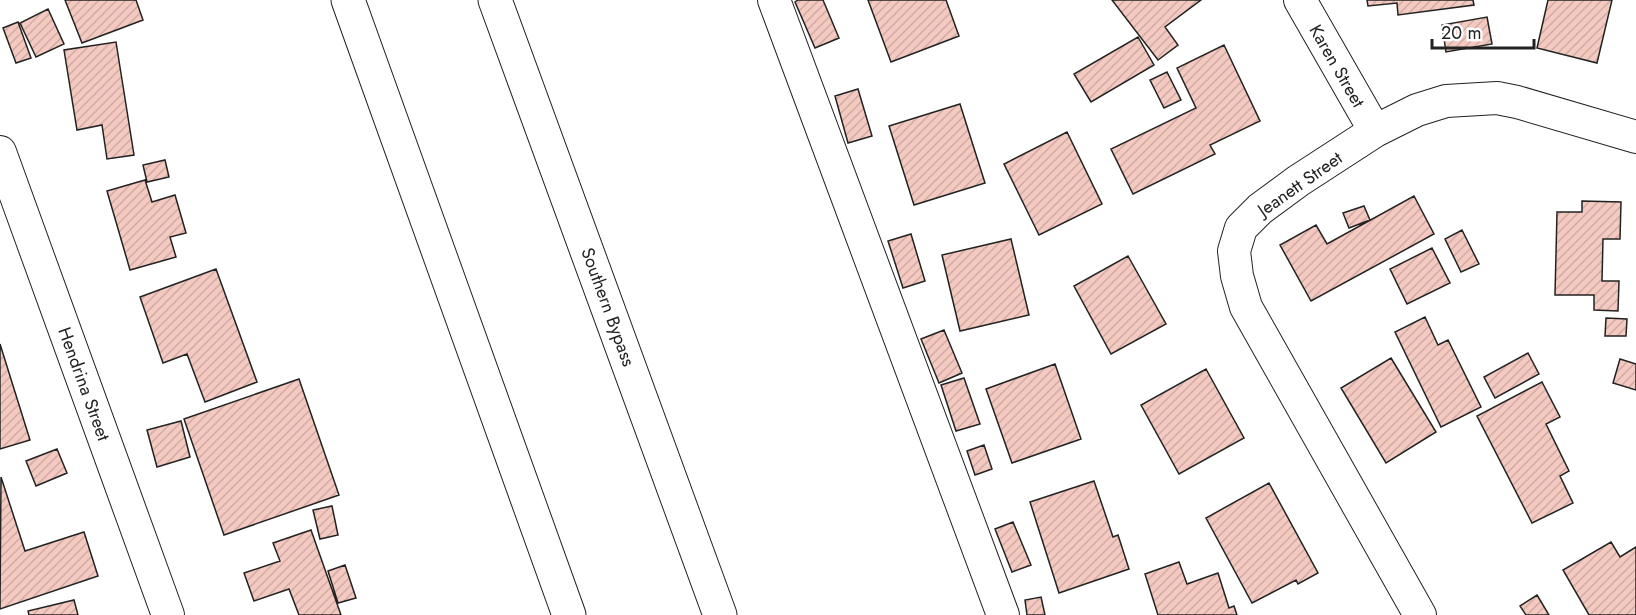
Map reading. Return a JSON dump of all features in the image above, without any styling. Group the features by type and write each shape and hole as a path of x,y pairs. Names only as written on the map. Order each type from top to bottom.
{"highway":[{"path":"348,0 569,615"},
{"name":"Southern Bypass","path":"495,0 720,615"}],"street":[{"path":"774,0 1003,615"},
{"name":"Karen Street","path":"1300,0 1375,131"},
{"name":"Jeanett Street","path":"1420,615 1246,307 1237,276 1234,251 1242,228 1260,209 1298,181 1375,131 1417,110 1446,101 1497,98 1518,102 1636,137"},
{"name":"Hendrina Street","path":"0,152 168,615"}],"building":[{"path":"65,0 136,0 143,20 82,43"},
{"path":"823,0 839,38 815,48 795,2"},
{"path":"868,0 946,0 959,36 891,62"},
{"path":"1112,0 1201,0 1165,27 1178,45 1158,60"},
{"path":"1367,0 1473,0 1474,5 1398,15 1397,3 1368,6"},
{"path":"1548,0 1612,0 1597,63 1537,48"},
{"path":"48,9 64,44 36,57 20,23"},
{"path":"1487,17 1492,44 1446,52 1442,25"},
{"path":"18,22 31,58 16,63 3,28"},
{"path":"1138,37 1154,65 1091,102 1074,74"},
{"path":"116,42 134,155 107,159 102,125 77,130 64,50"},
{"path":"1224,45 1260,121 1210,145 1215,154 1133,194 1111,149 1196,108 1177,68"},
{"path":"1167,72 1181,100 1164,108 1150,80"},
{"path":"858,89 872,136 848,143 835,96"},
{"path":"960,104 985,183 914,205 889,126"},
{"path":"1067,132 1102,204 1039,235 1004,164"},
{"path":"165,160 169,177 147,182 143,165"},
{"path":"145,180 152,202 175,195 186,233 170,237 176,257 130,270 107,191"},
{"path":"1414,196 1434,234 1311,301 1280,245 1316,225 1327,244"},
{"path":"1582,201 1621,202 1620,239 1603,239 1602,281 1619,281 1618,311 1594,310 1594,295 1555,295 1557,212 1582,212"},
{"path":"1364,206 1370,220 1349,228 1343,213"},
{"path":"1462,230 1479,264 1461,272 1445,239"},
{"path":"911,234 925,281 903,288 888,241"},
{"path":"1011,239 1029,315 960,331 942,255"},
{"path":"1432,248 1450,283 1407,304 1390,269"},
{"path":"1128,256 1166,324 1111,354 1074,286"},
{"path":"216,269 257,382 205,402 187,354 163,363 140,297"},
{"path":"1425,317 1438,345 1448,340 1481,407 1441,427 1395,332"},
{"path":"1606,318 1627,319 1626,336 1605,336"},
{"path":"944,330 962,373 939,383 921,339"},
{"path":"0,344 30,440 0,449"},
{"path":"1528,353 1539,374 1495,398 1484,377"},
{"path":"1391,358 1436,432 1386,463 1341,388"},
{"path":"1620,359 1636,364 1636,390 1613,383"},
{"path":"1055,364 1081,439 1012,463 986,389"},
{"path":"1206,369 1244,438 1179,474 1141,405"},
{"path":"964,378 980,424 956,431 941,385"},
{"path":"299,379 339,495 224,535 184,419"},
{"path":"1542,382 1560,417 1546,424 1569,471 1560,476 1573,503 1532,523 1477,416"},
{"path":"181,421 190,457 157,467 147,430"},
{"path":"984,445 992,469 975,475 967,451"},
{"path":"57,449 67,473 36,486 26,461"},
{"path":"1,477 25,551 84,532 98,576 0,609"},
{"path":"1094,481 1113,537 1118,535 1129,569 1059,593 1030,502"},
{"path":"1269,483 1318,573 1298,584 1296,580 1252,603 1206,518"},
{"path":"332,506 338,535 320,539 313,510"},
{"path":"1013,522 1031,565 1012,572 995,529"},
{"path":"311,530 341,615 299,615 289,589 254,601 244,573 280,561 273,543"},
{"path":"1611,542 1620,557 1636,547 1636,615 1589,615 1563,570"},
{"path":"1179,562 1187,584 1218,573 1229,608 1234,606 1237,615 1158,615 1145,574"},
{"path":"345,565 356,598 338,603 328,571"},
{"path":"1537,595 1549,615 1526,615 1520,606"},
{"path":"1041,597 1045,615 1027,615 1025,600"},
{"path":"74,600 78,615 29,615 28,611"}]}
